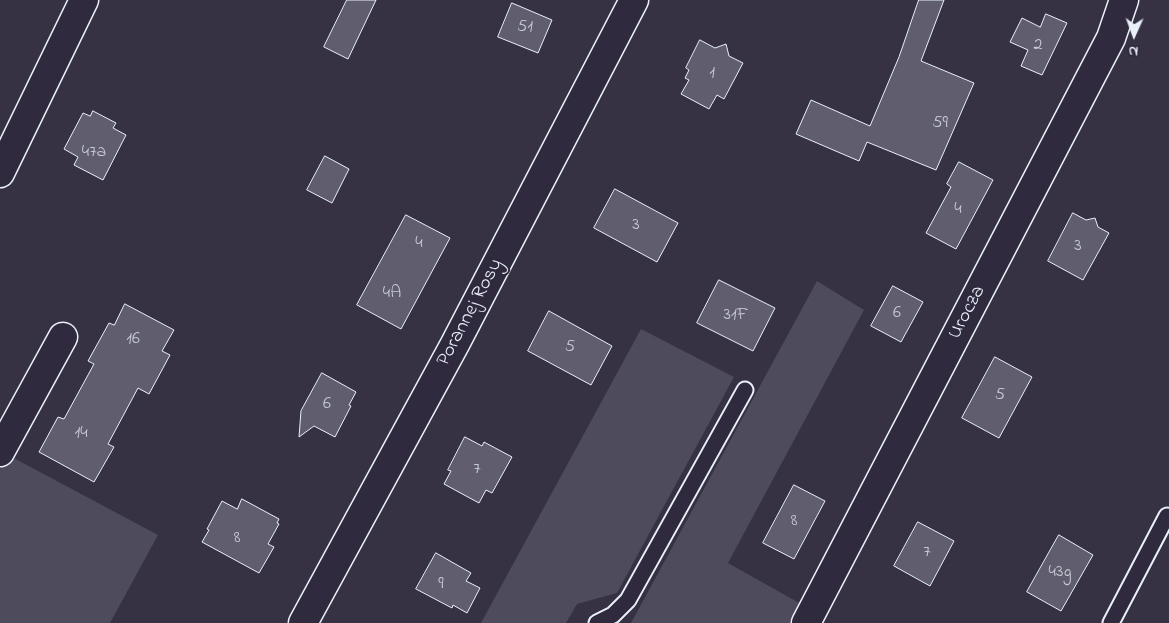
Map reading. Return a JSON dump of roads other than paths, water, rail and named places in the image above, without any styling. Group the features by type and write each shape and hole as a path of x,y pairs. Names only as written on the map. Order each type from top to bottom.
{"street":[{"path":"0,173 84,0"},
{"name":"Porannej Rosy","path":"303,623 455,344 634,0"},
{"name":"Urocza","path":"806,623 1106,47 1124,0"},
{"path":"0,452 63,337"}],"lane":[{"path":"597,623 614,615 628,600 745,390"},
{"path":"1111,623 1167,516"}]}
